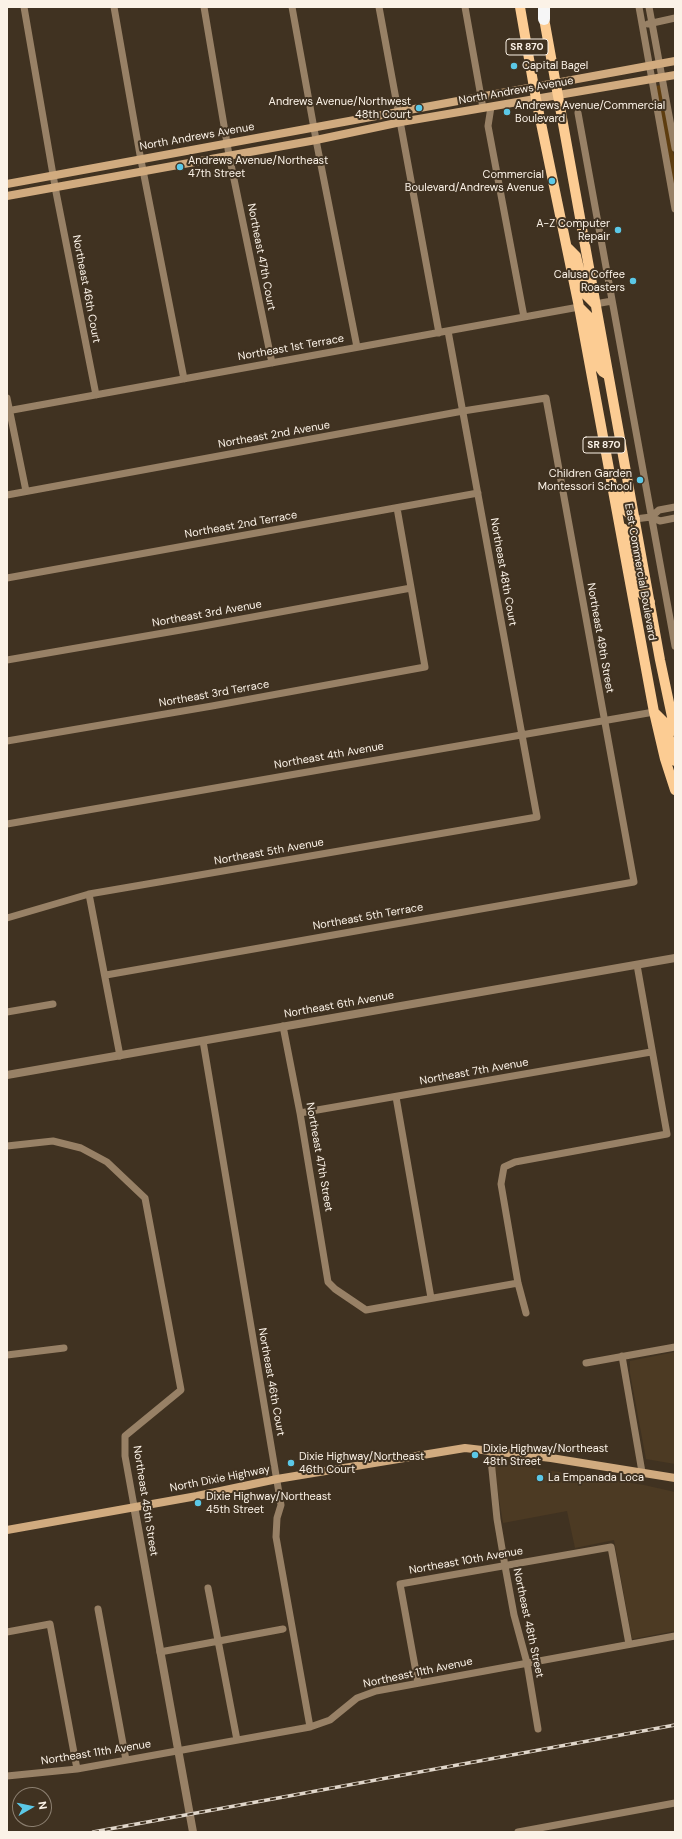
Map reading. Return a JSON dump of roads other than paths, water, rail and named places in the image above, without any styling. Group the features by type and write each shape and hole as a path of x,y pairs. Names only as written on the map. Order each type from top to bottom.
{"main road":[{"name":"SR 870","path":"520,7 536,99"},
{"name":"SR 870","path":"543,11 558,95"},
{"name":"North Andrews Avenue","path":"7,184 675,61"},
{"name":"North Andrews Avenue","path":"7,196 55,186 316,140 401,122 675,75"},
{"name":"East Commercial Boulevard","path":"558,95 650,602 672,700 675,731"},
{"name":"East Commercial Boulevard","path":"536,99 579,307 654,712 665,758 675,790"},
{"path":"567,248 576,256 583,291 588,299 595,304"},
{"path":"579,307 589,317 600,368 608,375"},
{"path":"603,439 612,447 624,508 635,519"},
{"path":"620,526 626,530 631,538 641,593 650,602"},
{"path":"639,633 644,636 647,643 657,694 662,699 672,700"},
{"path":"654,712 665,723 675,760"},
{"name":"North Dixie Highway","path":"7,1530 134,1506 197,1496 277,1479 464,1448 490,1450 675,1478"}],"street":[{"name":"Northeast 46th Court","path":"24,7 55,186 96,395"},
{"path":"114,7 141,159 184,379"},
{"name":"Northeast 47th Court","path":"204,7 229,155 272,363"},
{"path":"292,7 316,140 357,348"},
{"path":"379,7 439,332"},
{"path":"465,7 481,96 487,107 488,126 524,317"},
{"path":"639,7 675,209"},
{"path":"649,7 659,63 673,122 675,148"},
{"path":"642,25 675,18"},
{"path":"578,113 675,646"},
{"path":"660,124 673,122"},
{"path":"595,304 612,301"},
{"name":"Northeast 1st Terrace","path":"8,410 579,307"},
{"name":"Northeast 48th Court","path":"448,331 537,817"},
{"path":"7,398 8,410 26,491"},
{"name":"Northeast 2nd Avenue","path":"7,495 546,398"},
{"name":"Northeast 49th Street","path":"546,398 634,882"},
{"name":"Northeast 2nd Terrace","path":"7,578 478,493"},
{"path":"651,517 658,510 675,507"},
{"path":"397,508 411,588"},
{"path":"635,519 651,517 660,521 675,518"},
{"name":"Northeast 3rd Avenue","path":"7,660 191,629 411,588"},
{"name":"Northeast 3rd Terrace","path":"7,741 425,667 411,588"},
{"name":"Northeast 4th Avenue","path":"7,824 654,712"},
{"name":"Northeast 5th Avenue","path":"7,918 89,894 537,817"},
{"name":"Northeast 5th Terrace","path":"106,975 634,882"},
{"path":"89,894 106,975 120,1056"},
{"name":"Northeast 6th Avenue","path":"7,1075 675,958"},
{"path":"526,1313 518,1283 502,1184 504,1167 515,1162 667,1134 651,1052 637,965"},
{"path":"7,1012 53,1004"},
{"name":"Northeast 47th Street","path":"283,1026 300,1113 328,1282 335,1289 366,1310 431,1298"},
{"name":"Northeast 46th Court","path":"203,1041 277,1479 281,1505 277,1518 276,1537 310,1727"},
{"name":"Northeast 7th Avenue","path":"300,1113 651,1052"},
{"path":"396,1097 431,1298 518,1283"},
{"name":"Northeast 45th Street","path":"7,1146 52,1140 81,1148 107,1162 146,1198 181,1390 125,1436 125,1456 193,1832"},
{"path":"586,1363 675,1347"},
{"path":"7,1355 64,1348"},
{"path":"622,1356 642,1472"},
{"name":"Northeast 48th Street","path":"490,1450 497,1518 505,1566 514,1615 527,1662 538,1729"},
{"name":"Northeast 10th Avenue","path":"418,1683 400,1584 611,1547 629,1644"},
{"path":"208,1588 236,1740"},
{"path":"98,1609 126,1760"},
{"path":"7,1632 50,1624 77,1769"},
{"path":"160,1652 217,1640 283,1630"},
{"name":"Northeast 11th Avenue","path":"7,1776 77,1769 310,1727 330,1720 358,1698 376,1691 527,1662 675,1636"},
{"path":"518,1832 675,1803"}],"railway":[{"path":"93,1832 675,1725"}],"place":[{"name":"Capital Bagel","path":"514,66"},
{"name":"Andrews Avenue/Northwest 48th Court","path":"419,108"},
{"name":"Andrews Avenue/Commercial Boulevard","path":"507,112"},
{"name":"Andrews Avenue/Northeast 47th Street","path":"180,167"},
{"name":"Commercial Boulevard/Andrews Avenue","path":"552,181"},
{"name":"A-Z Computer Repair","path":"618,230"},
{"name":"Calusa Coffee Roasters","path":"633,281"},
{"name":"Children Garden Montessori School","path":"640,480"},
{"name":"Dixie Highway/Northeast 48th Street","path":"475,1455"},
{"name":"Dixie Highway/Northeast 46th Court","path":"291,1463"},
{"name":"La Empanada Loca","path":"540,1478"},
{"name":"Dixie Highway/Northeast 45th Street","path":"198,1503"}]}
